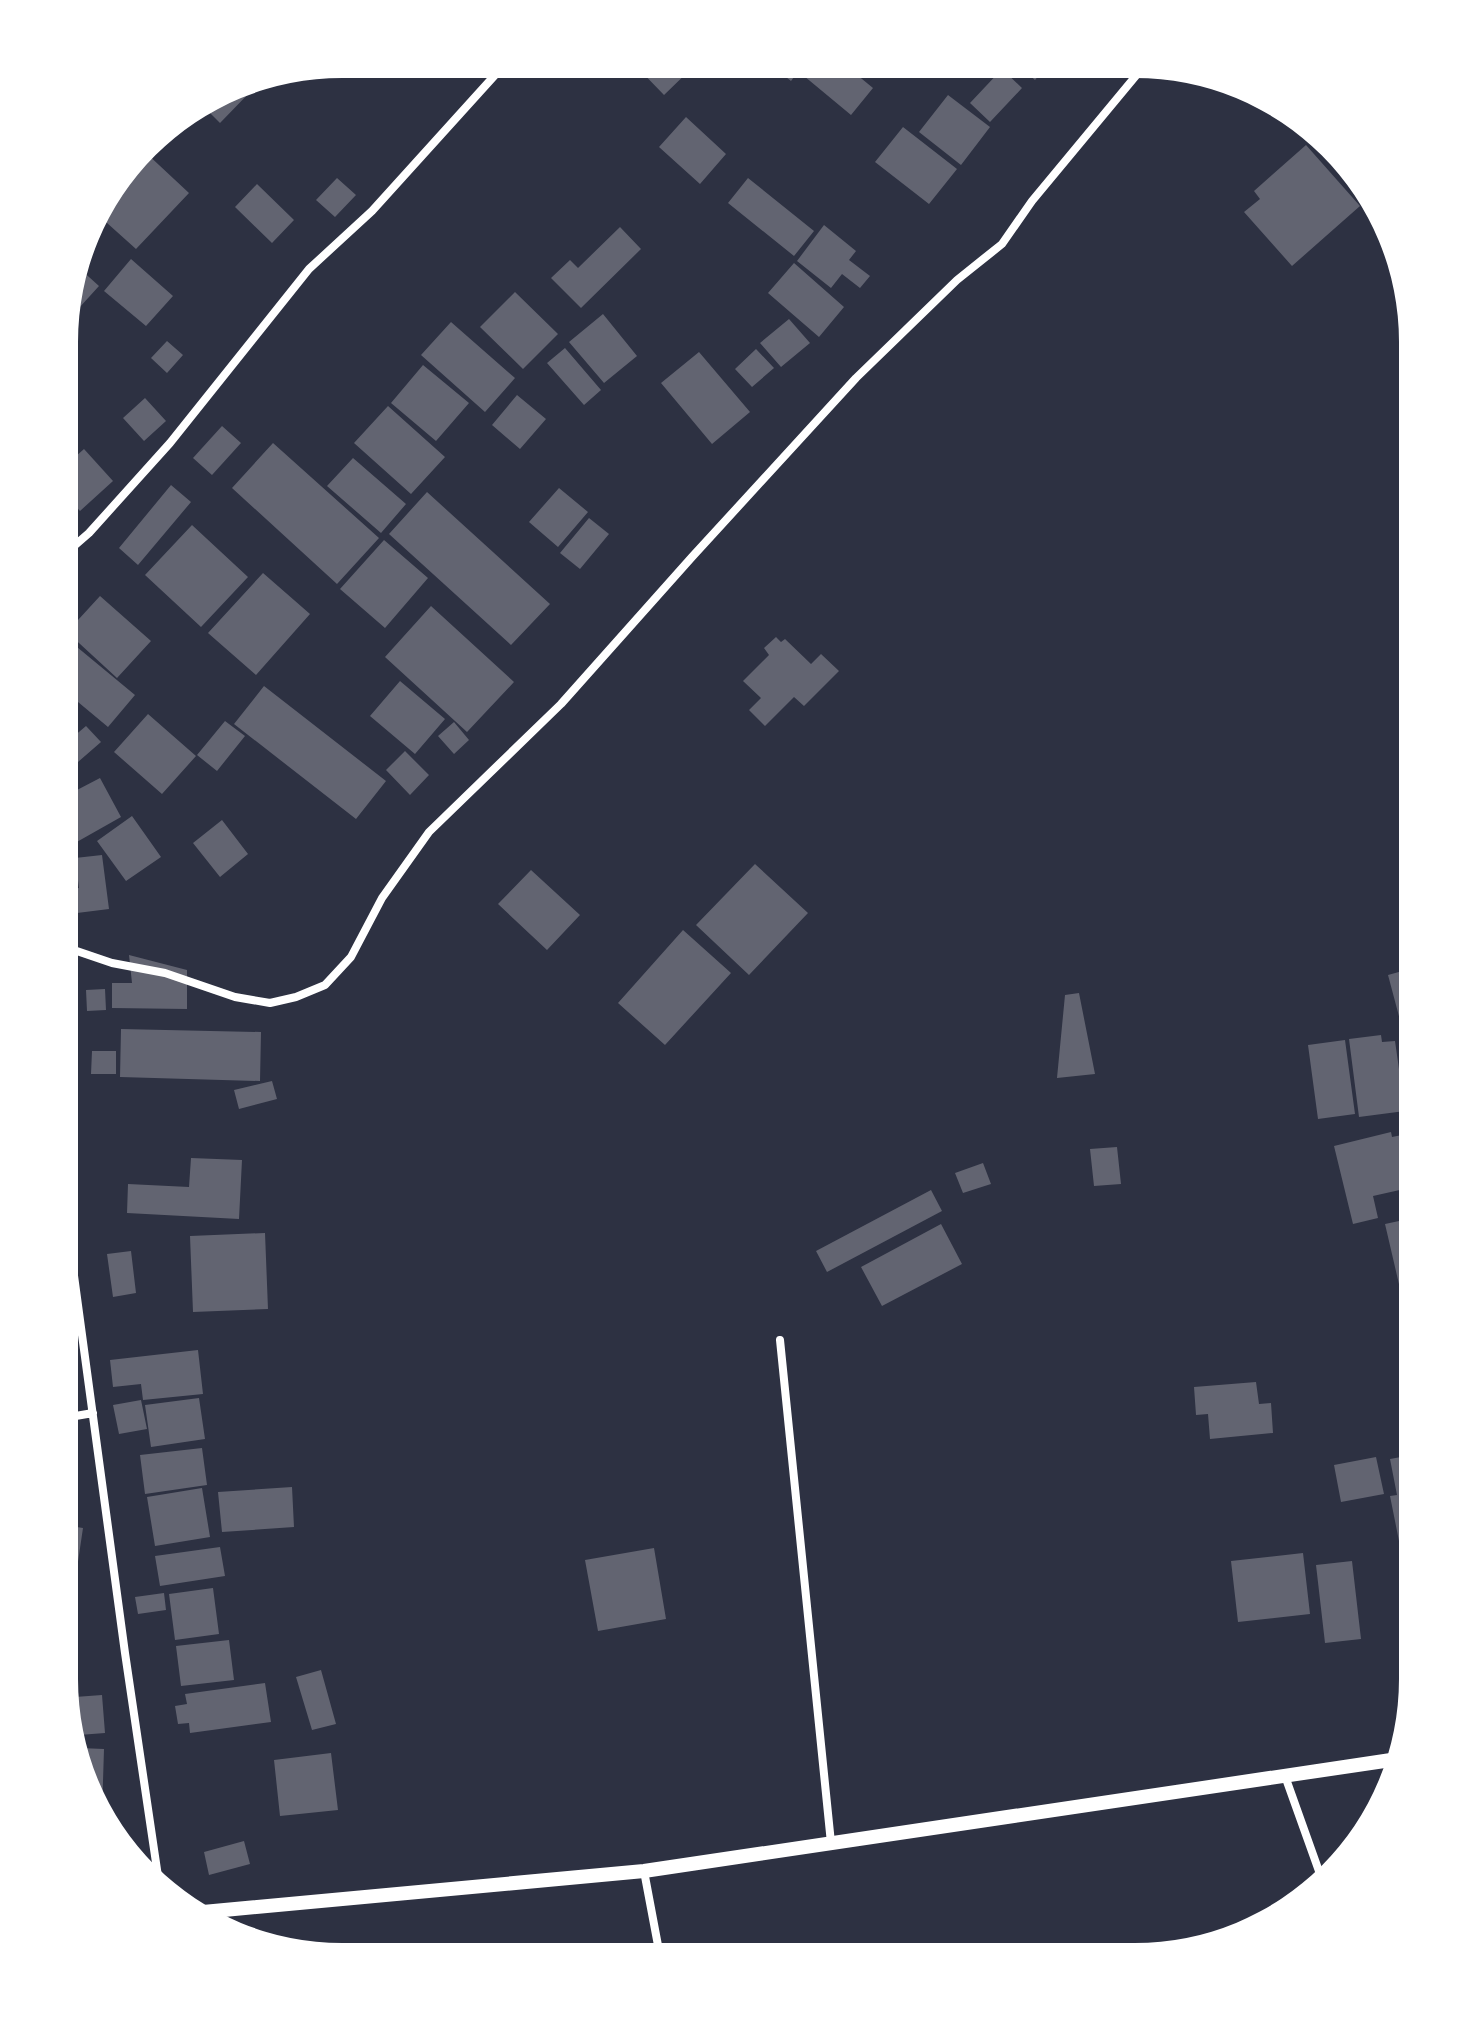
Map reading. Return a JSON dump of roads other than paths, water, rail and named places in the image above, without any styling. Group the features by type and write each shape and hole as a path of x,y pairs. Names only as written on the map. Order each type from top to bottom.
{"street":[{"path":"78,951 112,963 165,973 235,997 270,1003 325,985 351,957 382,898 429,832 561,704 856,378 957,280 1002,244 1032,201 1134,78"},
{"path":"78,543 170,443 309,269 372,211 492,79"},
{"path":"78,1304 157,1867"},
{"path":"780,1340 831,1843"},
{"path":"78,1416 93,1413"},
{"path":"216,1911 644,1871 1386,1761"},
{"path":"1285,1776 1318,1868"},
{"path":"644,1871 658,1943"}]}
